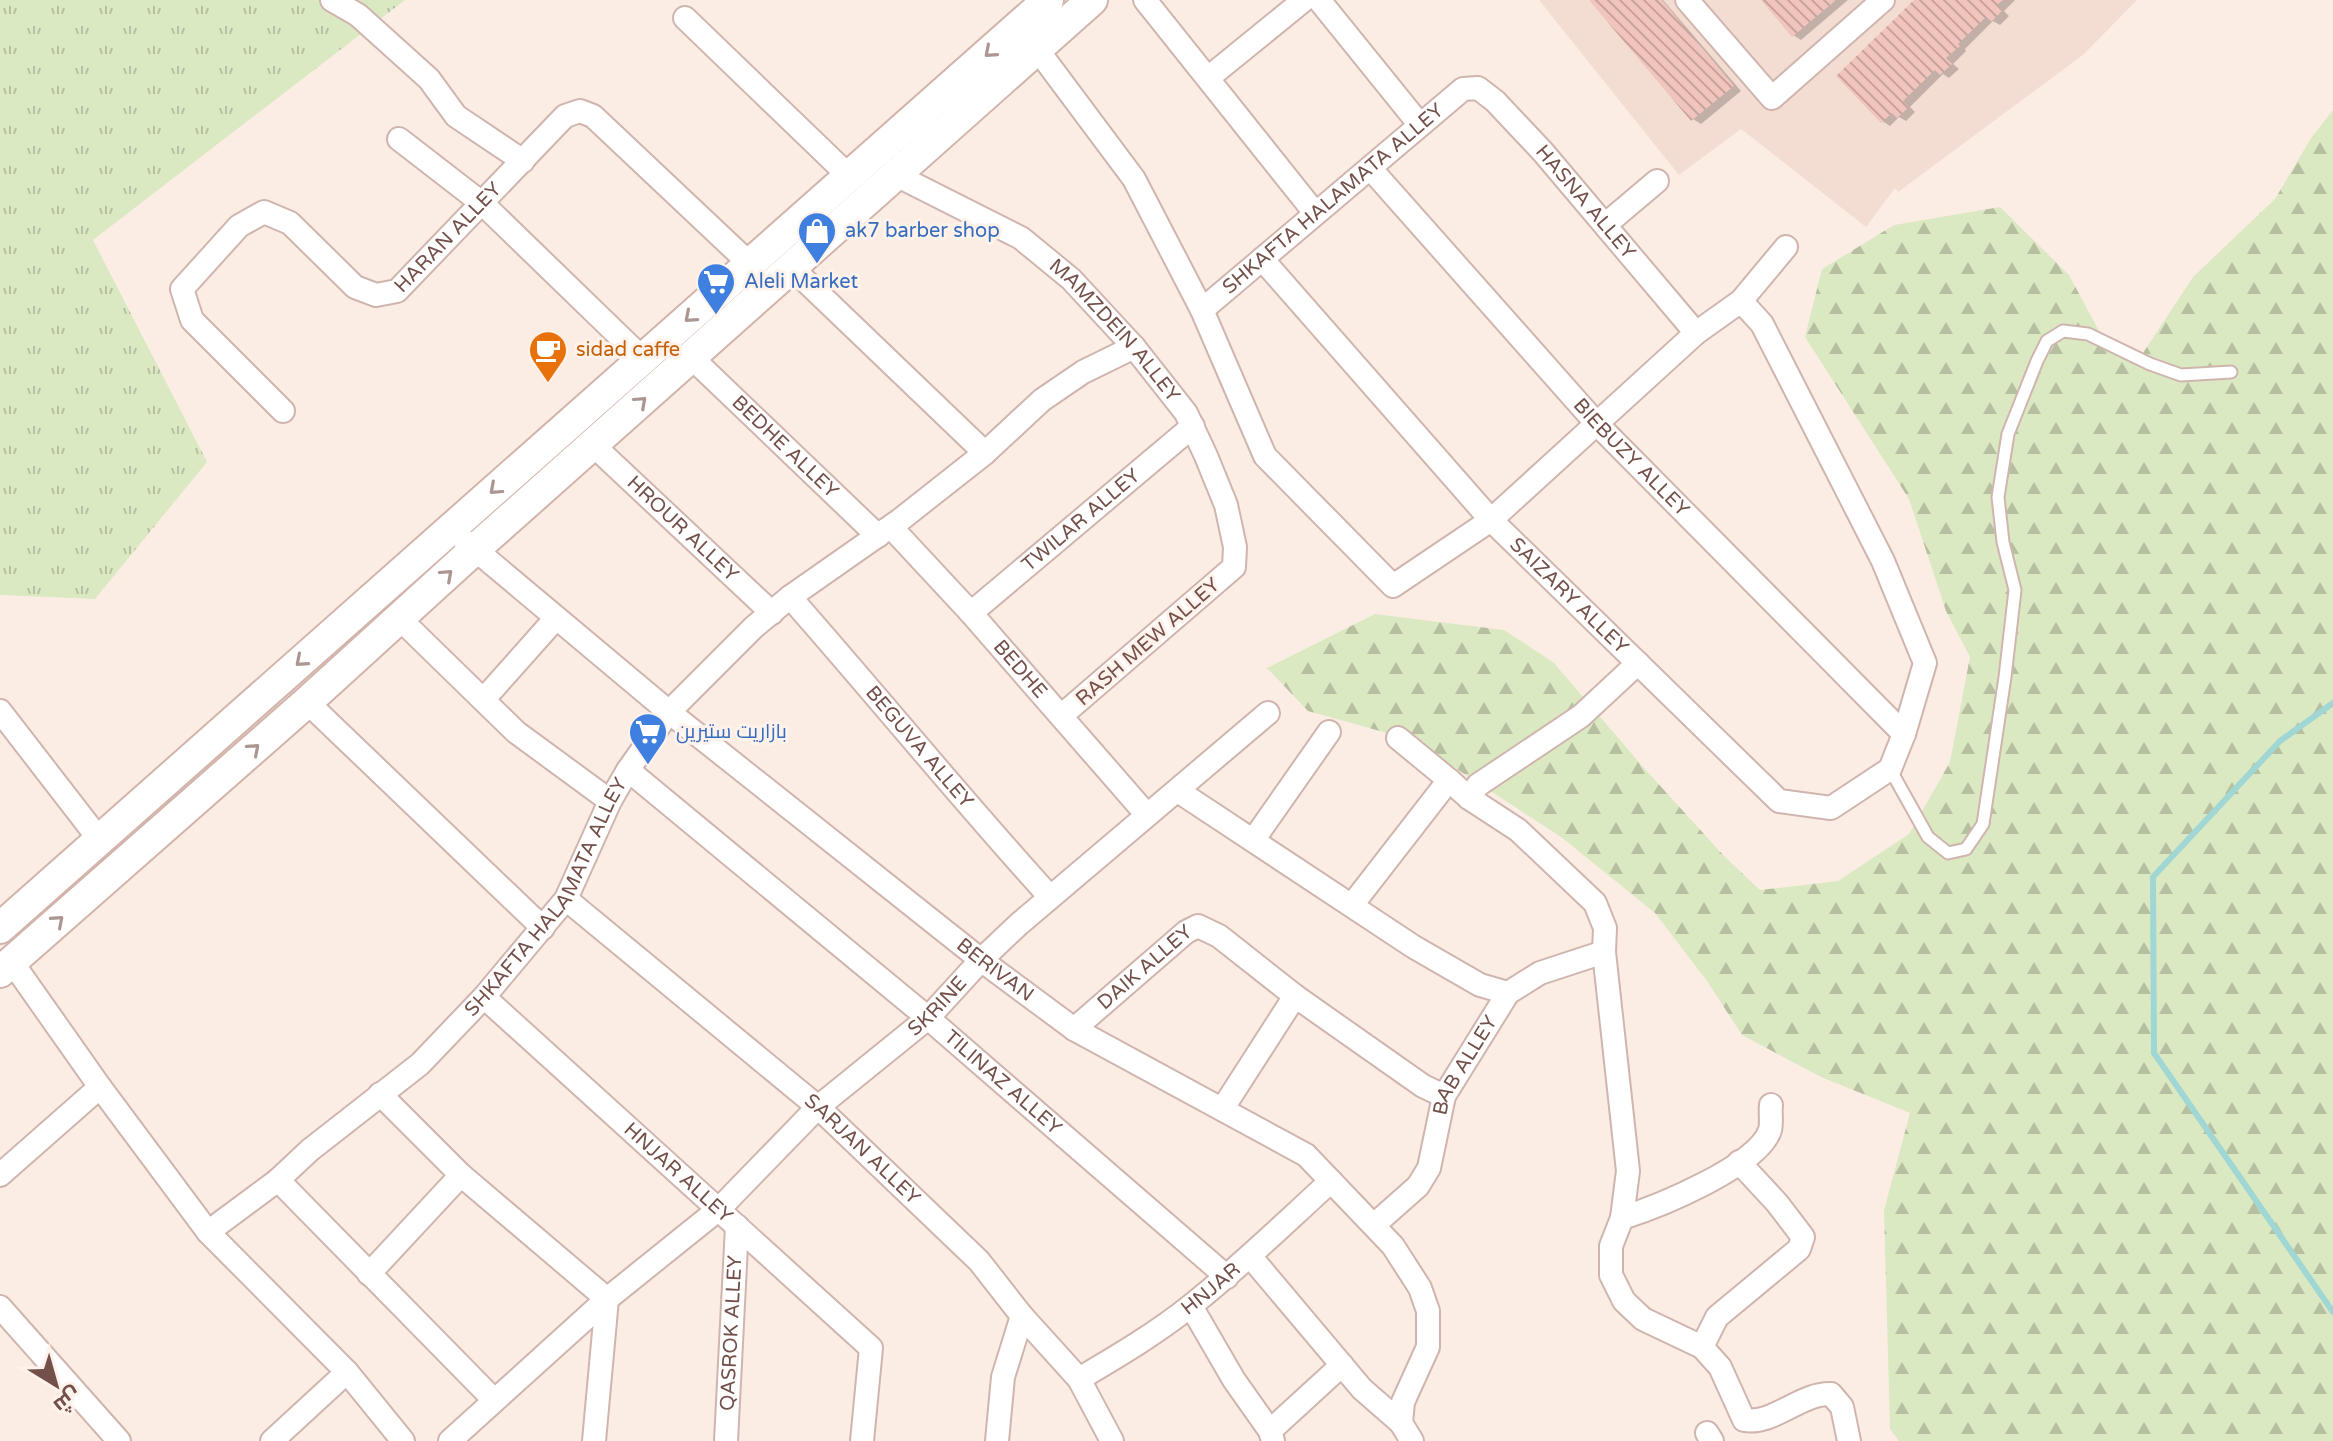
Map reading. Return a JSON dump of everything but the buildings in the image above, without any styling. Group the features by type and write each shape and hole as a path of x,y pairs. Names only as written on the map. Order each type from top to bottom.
{"street":[{"path":"332,0 358,15 429,79 456,116 523,161"},
{"path":"1,924 1048,0"},
{"path":"403,1441 347,1372 208,1232 6,967 1092,0"},
{"path":"1145,0 1315,213"},
{"path":"1208,78 1304,0"},
{"path":"1319,0 1420,125"},
{"path":"1698,4 1772,98 1883,0"},
{"path":"685,18 849,176"},
{"path":"1037,49 1134,179 1202,310 1265,456 1393,586 1491,520 1696,333 1741,301 1786,247"},
{"name":"HASNA ALLEY","path":"1463,89 1478,88 1495,101 1696,333"},
{"name":"SHKAFTA HALAMATA ALLEY","path":"1202,310 1463,89"},
{"name":"HARAN ALLEY","path":"283,411 192,320 182,289 239,226 264,212 290,223 355,287 376,295 397,291 565,116 580,111 593,116 750,264"},
{"path":"399,139 483,204 643,359"},
{"name":"BIEBUZY ALLEY","path":"1370,168 1597,424 1904,734"},
{"name":"MAMZDEIN ALLEY","path":"896,175 1021,238 1071,279 1134,347 1193,426 1226,505 1235,547 1234,567"},
{"path":"1605,225 1657,181"},
{"name":"SAIZARY ALLEY","path":"1262,259 1491,520 1779,801 1831,808 1890,769"},
{"path":"792,268 985,453"},
{"path":"1741,301 1762,324 1883,561 1925,663 1890,769"},
{"name":"SHKAFTA HALAMATA ALLEY","path":"208,1232 278,1180 310,1150 420,1064 484,997 566,899 610,801 669,712 754,627 985,453 1042,400 1083,372 1134,347"},
{"name":"BEDHE ALLEY","path":"691,357 885,531"},
{"name":"TWILAR ALLEY","path":"971,613 1193,426"},
{"name":"HROUR ALLEY","path":"592,444 772,613"},
{"name":"BERIVAN","path":"451,528 669,712 981,960 1074,1029 1306,1155 1393,1246 1413,1277 1428,1311 1428,1347 1403,1402 1406,1432"},
{"name":"BEDHE","path":"885,531 971,613 1147,815"},
{"name":"RASH MEW ALLEY","path":"1061,716 1234,567"},
{"name":"BEGUVA ALLEY","path":"790,597 897,719 959,796 1050,897"},
{"path":"399,618 516,732 610,801"},
{"path":"484,699 556,618"},
{"path":"1469,798 1478,785 1581,716 1638,663"},
{"path":"307,702 543,928"},
{"path":"0,711 99,839"},
{"name":"SKRINE","path":"450,1441 607,1299 719,1209 818,1107 928,1018 981,960 1050,897 1268,713"},
{"path":"1254,839 1329,732"},
{"path":"1398,738 1469,798 1518,830 1595,903 1605,928 1604,952 1628,1171 1622,1218 1611,1246 1611,1275 1624,1301 1643,1319 1702,1347 1720,1367 1744,1420 1755,1422 1818,1393 1831,1394 1842,1407 1849,1441"},
{"name":"TILINAZ ALLEY","path":"628,770 928,1018 1227,1277"},
{"path":"1352,905 1449,780"},
{"path":"1178,791 1414,947 1480,985 1508,993"},
{"name":"SARJAN ALLEY","path":"566,899 818,1107 979,1261 1022,1316 1079,1379 1112,1441"},
{"name":"DAIK ALLEY","path":"1074,1029 1186,932 1198,926 1219,936 1295,996 1423,1086 1444,1096"},
{"name":"BAB ALLEY","path":"1374,1225 1418,1186 1429,1168 1444,1096 1508,993 1540,973 1604,952"},
{"path":"1223,1108 1295,996"},
{"name":"HNJAR ALLEY","path":"484,997 871,1348 862,1441"},
{"path":"0,1175 100,1087"},
{"path":"380,1094 461,1175 607,1299 594,1441"},
{"path":"1622,1218 1662,1205 1758,1150 1770,1130 1771,1105"},
{"path":"1702,1347 1717,1317 1799,1249 1803,1237 1739,1162"},
{"path":"369,1274 461,1175"},
{"path":"278,1180 494,1400"},
{"name":"HNJAR","path":"1079,1379 1141,1342 1191,1306 1331,1181"},
{"name":"QASROK ALLEY","path":"726,1441 737,1226"},
{"path":"1250,1256 1362,1389 1406,1432"},
{"path":"1191,1306 1271,1436 1342,1365"},
{"path":"0,1307 119,1441"},
{"path":"997,1441 1003,1377 1022,1316"},
{"path":"272,1441 347,1372"}],"lane":[{"path":"1890,769 1928,837 1948,853 1966,849 1983,824 2015,590 2003,542 1998,497 2008,434 2047,341 2063,331 2088,334 2150,364 2181,375 2231,372"}],"shaded area":[{"path":"1539,0 2137,0 2083,55 1898,192 1895,188 1866,227 1741,129 1679,175"}],"green space":[{"path":"0,0 405,0 93,240 207,462 95,599 0,595"},
{"path":"2333,110 2333,1441 1899,1441 1890,1429 1884,1210 1910,1113 1821,1077 1742,1035 1707,981 1655,913 1561,837 1412,740 1308,711 1267,668 1375,614 1504,630 1553,662 1644,768 1724,856 1760,890 1838,881 1909,834 1950,762 1970,657 1946,611 1909,499 1805,337 1822,269 1894,225 2000,207 2069,275 2106,344 2141,356 2193,277 2275,199 2311,138"}],"waterway":[{"path":"2333,703 2280,741 2153,877 2154,1053 2333,1312"}],"place":[{"name":"ak7 barber shop","path":"817,265"},
{"name":"Aleli Market","path":"716,316"},
{"name":"sidad caffe","path":"548,384"},
{"name":"بازاريت ستيرين","path":"648,766"}]}
